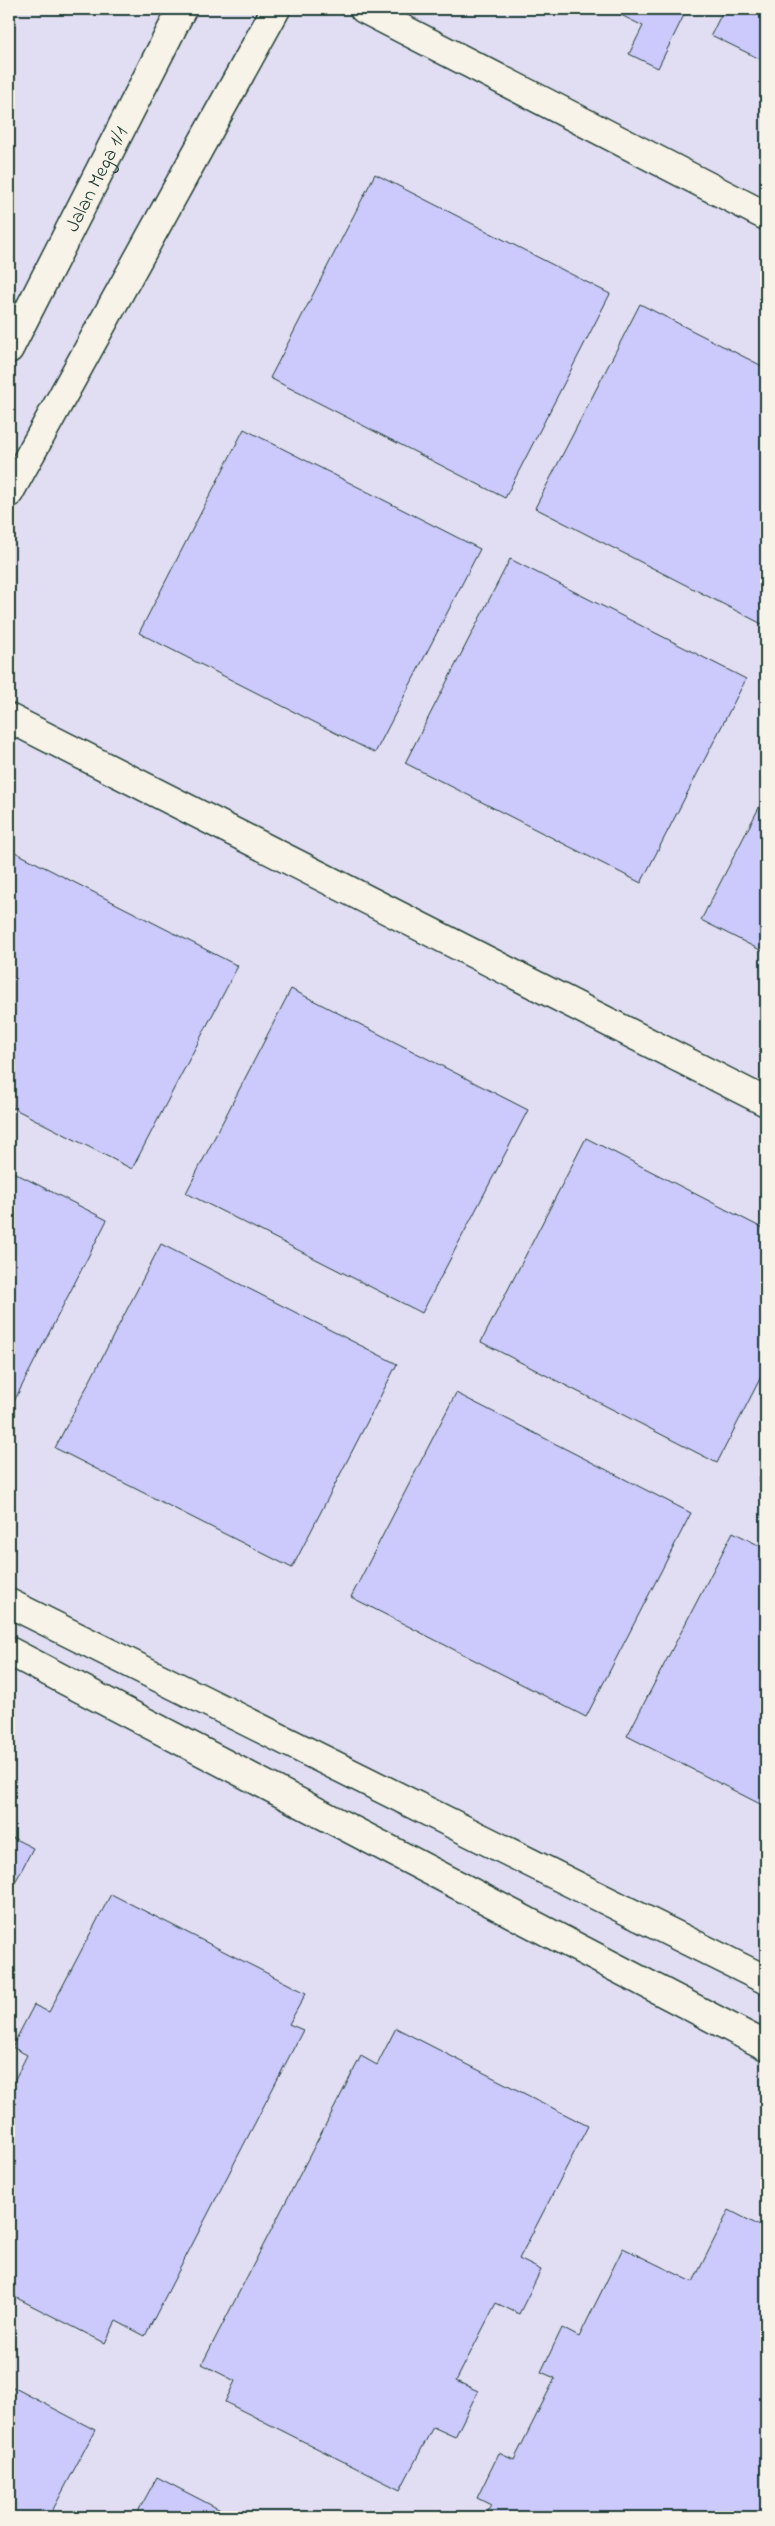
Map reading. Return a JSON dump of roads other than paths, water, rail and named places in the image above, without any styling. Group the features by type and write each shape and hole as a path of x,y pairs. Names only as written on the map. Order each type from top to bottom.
{"street":[{"name":"Jalan Mega 1/1","path":"9,348 182,9"},
{"path":"9,493 276,9"},
{"path":"364,9 766,216"},
{"path":"9,718 766,1102"},
{"path":"9,1603 766,1980"},
{"path":"9,1652 766,2046"}]}
